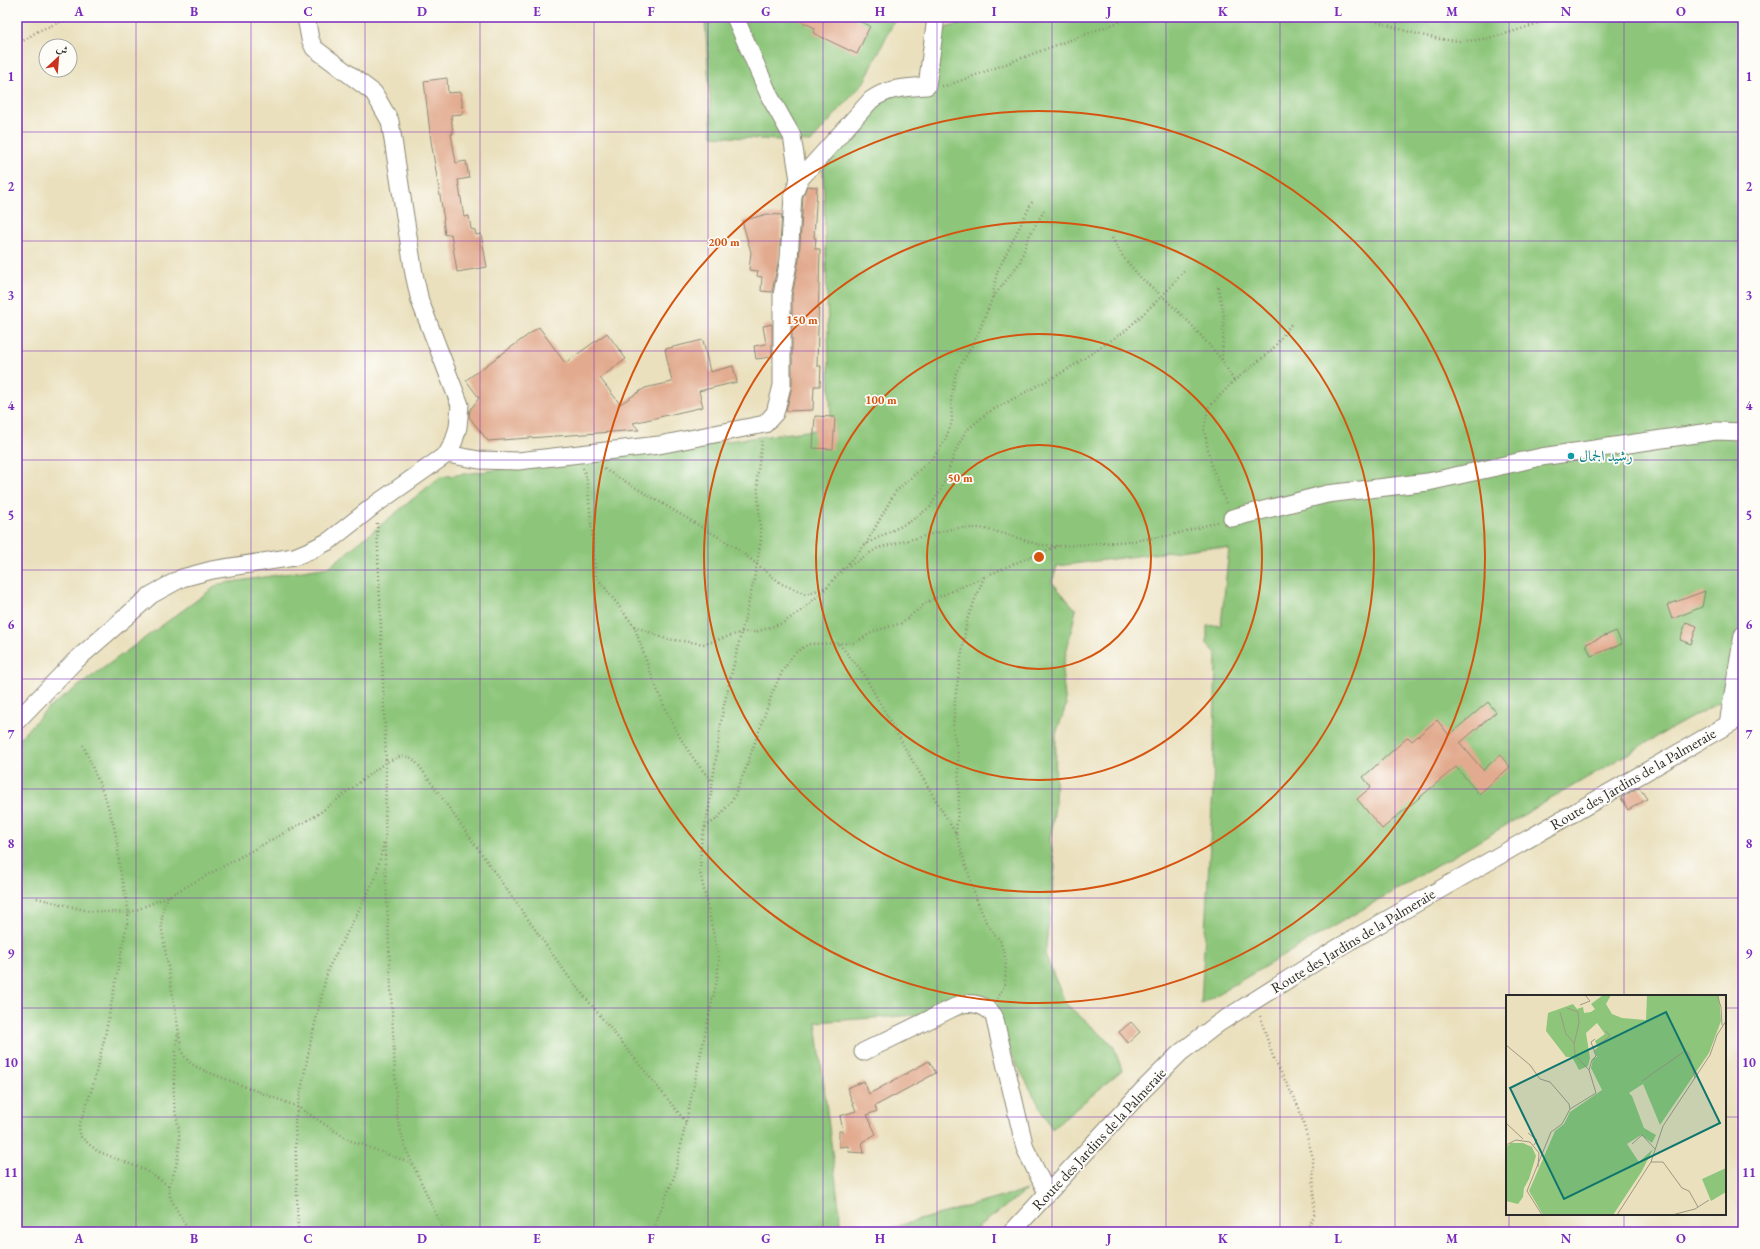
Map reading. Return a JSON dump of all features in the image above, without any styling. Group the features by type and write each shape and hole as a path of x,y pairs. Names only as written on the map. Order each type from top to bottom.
{"street":[{"path":"17,721 74,662 151,595 182,578 212,570 294,557 329,541 376,504 447,454 454,441 458,427 460,405 420,301 414,274 390,121 374,93 314,48 310,39 306,17"},
{"path":"735,17 770,97 792,136 799,180"},
{"path":"447,454 478,460 518,461 659,445 764,424 775,412 782,386 782,295 789,259 793,195 799,180 871,100 890,90 928,86 936,17"},
{"path":"1232,518 1327,494 1428,482 1541,457 1716,431 1743,432"},
{"path":"1728,724 1743,635"},
{"name":"Route des Jardins de la Palmeraie","path":"1012,1232 1180,1053 1219,1023 1336,949 1743,716"},
{"path":"863,1052 961,1004 968,1003 985,1006 994,1016 1025,1148 1047,1193"}],"path":[{"path":"17,45 38,31 72,17"},
{"path":"928,86 949,85 1132,17"},
{"path":"1362,17 1425,37 1462,41 1502,35 1556,17"},
{"path":"634,626 666,639 705,644 742,632 756,632 783,623 805,608 843,570 866,544 895,492 934,458 946,440 952,422 951,400 956,372 975,341 992,299 997,272 1032,202"},
{"path":"992,299 1020,262 1028,238 1045,209"},
{"path":"1112,238 1124,258 1141,278 1189,322 1222,360 1234,381"},
{"path":"866,544 910,521 930,507 942,488 956,450 966,431 987,413 1076,364 1125,331 1162,296 1185,270"},
{"path":"1218,287 1224,316 1222,360"},
{"path":"843,570 878,548 955,528 981,528 1009,535 1038,545 1061,546 1132,541 1172,534 1232,518 1211,464 1204,429 1208,408 1234,381 1272,350 1292,323"},
{"path":"652,1232 674,1178 717,979 717,952 700,872 701,844 723,709 742,632 761,540 757,478 764,424"},
{"path":"578,454 735,547 782,584 806,594 827,587"},
{"path":"578,454 586,480 596,576 634,626 655,687 677,732 698,766 712,781"},
{"path":"376,504 386,762 385,839 397,1117 405,1147 444,1232"},
{"path":"704,827 718,818 733,799 746,768 773,691 783,670 794,654 808,644 854,643 875,631 902,623 926,602 1036,554 1061,546"},
{"path":"956,834 959,796 958,754 953,730 955,699 967,620 984,577"},
{"path":"839,644 862,671 909,755 956,834 977,901 987,924 1000,941 1006,960 1005,984 990,1010"},
{"path":"83,745 105,797 114,826 123,888 130,913 105,1036 92,1089 79,1126 80,1136 97,1151 145,1170 169,1186"},
{"path":"37,898 89,911 130,913 169,896 317,815 386,762 402,756 412,758 420,767 568,976 686,1122"},
{"path":"298,1232 295,1121 328,969 375,879 385,839"},
{"path":"169,896 164,905 161,924 182,1052 186,1060 193,1066 298,1107 349,1140 412,1163"},
{"path":"1255,1000 1273,1057 1299,1108 1313,1158 1314,1216 1305,1232"},
{"path":"178,1028 173,1069 174,1103 178,1126 179,1146 174,1172 169,1186 170,1197 189,1232"}],"green space":[{"path":"705,17 896,17 864,82 811,142 712,136"},
{"path":"985,17 1743,17 1743,689 1665,732 1201,1004 1213,789 1216,653 1207,644 1207,626 1221,625 1229,549 1209,547 1057,566 1052,582 1076,610 1062,671 1066,706 1056,734 1055,807 1050,840 1055,867 1045,955 1066,1004 1113,1045 1122,1070 1052,1129 987,1010 816,1022 842,1232 17,1232 17,741 47,709 219,584 329,567 440,477 831,428 823,168 892,92 930,97 930,32"},
{"path":"1027,1190 972,1232 876,1232"}],"building":[{"path":"793,17 851,17 870,26 857,54 813,33 815,28"},
{"path":"447,78 448,93 461,92 463,114 451,115 453,134 451,134 456,163 466,161 469,178 458,180 464,217 469,216 471,229 475,230 476,235 481,234 487,267 457,272 451,234 445,235 424,81"},
{"path":"807,186 817,187 814,238 816,238 815,249 820,249 817,366 821,366 820,386 814,386 813,410 786,411 792,386 792,296 799,260 803,197"},
{"path":"767,214 782,215 779,258 772,292 761,291 762,277 757,276 758,271 749,270 751,252 742,221"},
{"path":"772,324 772,357 756,359 754,346 766,344 763,326"},
{"path":"539,327 565,363 607,333 626,359 600,378 620,404 645,388 672,382 665,349 703,340 710,372 733,366 737,382 699,391 703,407 633,423 639,430 488,441 469,417 470,410 479,398 466,380"},
{"path":"815,416 835,417 833,449 813,448"},
{"path":"1705,591 1702,607 1672,619 1667,605"},
{"path":"1686,622 1697,626 1691,644 1680,640"},
{"path":"1616,631 1622,644 1591,656 1586,644"},
{"path":"1488,702 1496,712 1460,743 1483,770 1500,755 1510,767 1479,794 1456,767 1382,829 1357,799 1371,787 1363,777 1408,737 1412,741 1437,720 1449,735"},
{"path":"1639,787 1647,799 1628,810 1621,798"},
{"path":"1131,1022 1140,1032 1128,1043 1119,1032"},
{"path":"929,1061 936,1073 875,1106 877,1111 867,1115 876,1134 862,1142 864,1153 849,1152 848,1146 839,1147 839,1131 843,1131 840,1116 856,1111 847,1088 864,1081 869,1094"}],"place":[{"name":"رشيد الجمال","path":"1571,456"}]}
